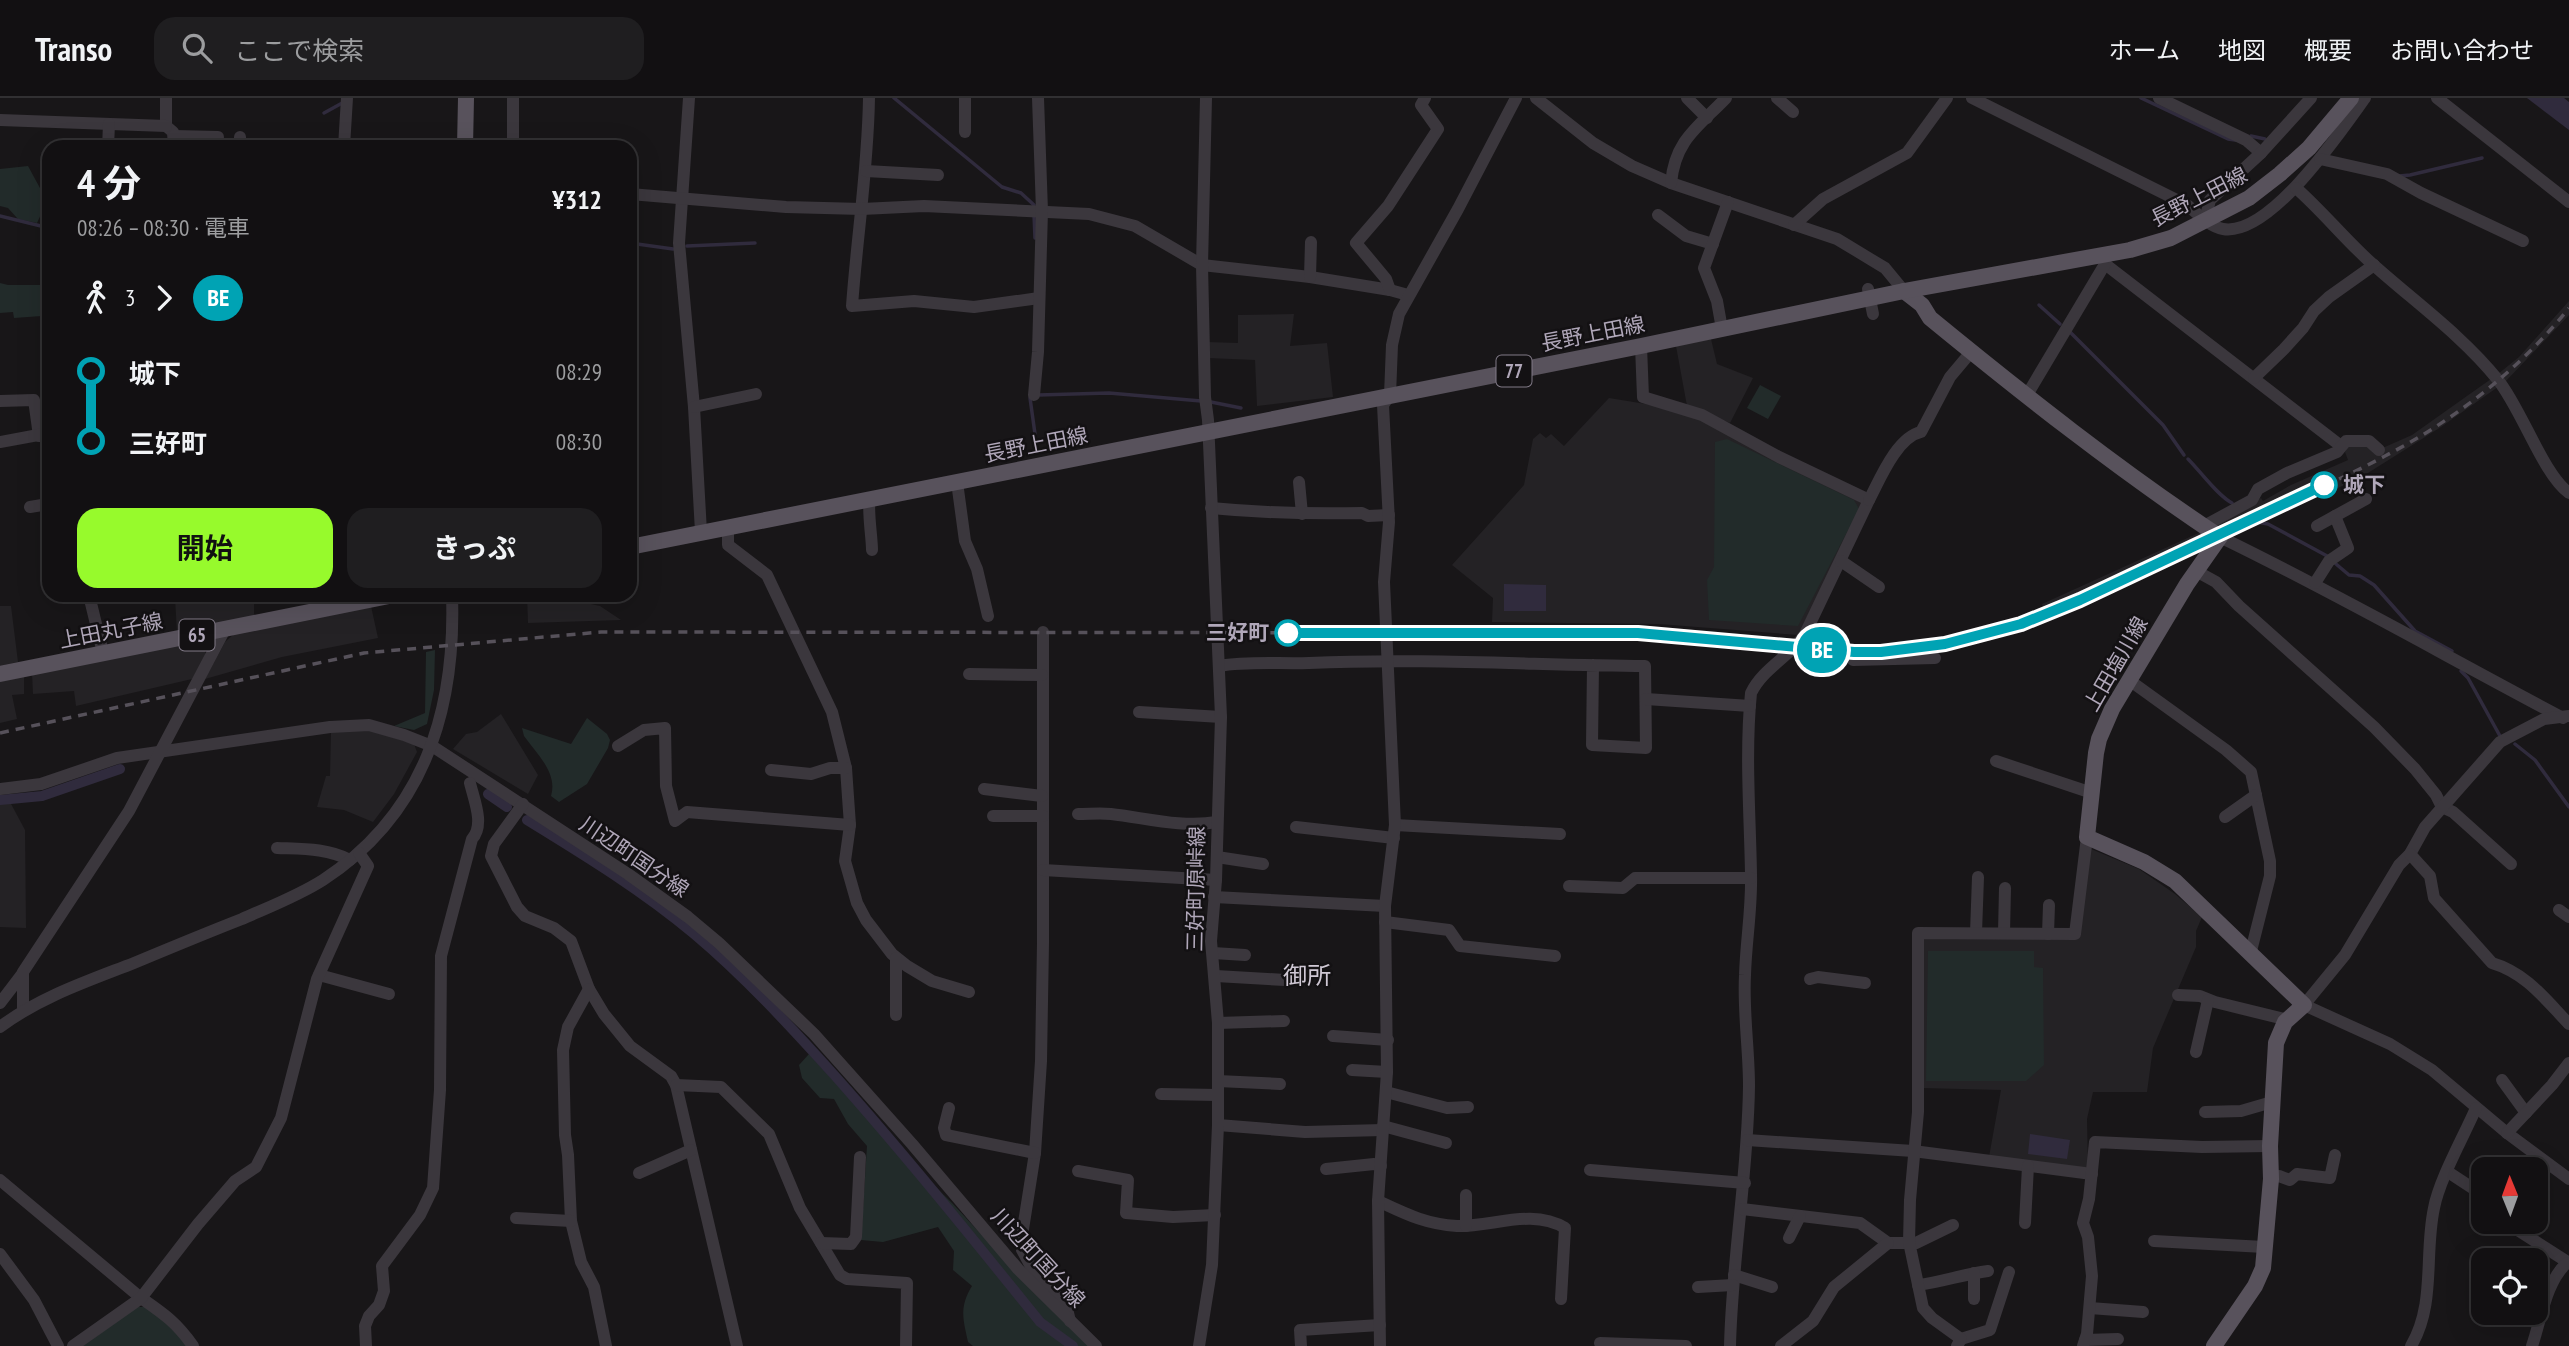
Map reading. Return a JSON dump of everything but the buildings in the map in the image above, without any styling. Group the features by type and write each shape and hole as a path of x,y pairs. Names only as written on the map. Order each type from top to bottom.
{"main road":[{"path":"465,140 466,98"},
{"name":"長野上田線","path":"637,546 1641,346 1904,291 2104,260 2171,238 2249,198 2309,148 2351,98"},
{"path":"1904,291 1922,305 1930,318 1971,352 2152,492 2220,537"},
{"name":"上田塩川線","path":"2087,837 2099,739 2112,709 2196,571 2220,537"},
{"name":"上田丸子線","path":"0,674 361,602"},
{"path":"2087,837 2144,862 2175,881 2251,951 2304,1005 2278,1033 2276,1043 2270,1146 2271,1179 2263,1268 2255,1286 2214,1346"}],"street":[{"path":"166,98 171,136"},
{"path":"344,140 346,98"},
{"path":"513,98 513,140"},
{"path":"689,98 679,243 694,407 701,533"},
{"path":"869,98 866,170 856,245 852,306 915,301 974,307 1039,298"},
{"path":"965,98 965,132"},
{"path":"1034,395 1042,211 1038,98"},
{"name":"三好町原峠線","path":"1199,1346 1212,1265 1215,1215 1218,1023 1211,941 1216,880 1221,717 1205,397 1202,265 1206,98"},
{"path":"1390,290 1386,279 1356,243 1388,206 1438,129 1421,105 1425,98"},
{"path":"1380,1346 1378,1201 1388,1040 1385,906 1394,832 1384,582 1389,515 1383,405 1390,395 1392,345 1399,314 1516,98"},
{"path":"1536,98 1593,143 1632,166 1671,183 1837,239 1885,268 1904,291"},
{"path":"1687,98 1707,118"},
{"path":"1671,183 1673,163 1681,144 1726,98"},
{"path":"1777,98 1793,112"},
{"path":"1794,225 1823,199 1907,153 1947,98"},
{"path":"1972,98 2187,205 2205,220 2222,229 2234,228 2252,221 2296,188 2365,98"},
{"path":"2159,98 2246,140 2261,153"},
{"path":"2205,220 2210,200 2261,153 2311,98"},
{"path":"2437,98 2569,202"},
{"path":"0,120 109,124 171,136 218,137"},
{"path":"108,140 109,124"},
{"path":"2320,159 2387,174 2523,241"},
{"path":"866,170 938,175"},
{"path":"2296,188 2374,265 2461,341 2498,380 2520,412 2562,488 2569,493"},
{"path":"637,194 786,207 862,209 924,206 1089,214 1135,226 1202,265 1310,277 1408,295"},
{"path":"1722,329 1717,301 1704,268 1728,202"},
{"path":"1657,215 1686,236 1713,244"},
{"path":"1310,277 1311,242"},
{"path":"2027,395 2104,260 2342,446"},
{"path":"2254,378 2303,328 2314,311 2374,265"},
{"path":"1868,289 1873,314"},
{"path":"1641,346 1643,397 1702,415 1779,457 1869,500"},
{"path":"1730,1346 1747,1140 1749,1049 1745,1034 1744,1006 1751,878 1751,693 1771,667 1796,648 1886,467 1912,434 1921,432 1950,377 1971,352"},
{"path":"694,407 756,394"},
{"path":"0,401 34,400 42,427"},
{"path":"0,442 42,434"},
{"path":"2204,526 2252,499 2258,489 2287,473 2337,452 2346,440 2369,441 2379,450"},
{"path":"957,482 965,541 977,569 988,616"},
{"path":"1299,482 1302,514"},
{"path":"870,498 868,504 872,524 872,550"},
{"path":"2317,526 2366,499"},
{"path":"30,507 42,505"},
{"path":"1211,508 1302,514 1389,515"},
{"path":"2315,583 2329,561 2348,548 2335,516"},
{"path":"728,528 728,545 767,575 832,712 846,768 850,825 845,861 857,903 866,920 897,958 932,981 970,992"},
{"path":"2220,537 2315,583 2421,643 2567,718"},
{"path":"1841,561 1879,587"},
{"path":"2196,571 2216,582 2239,606 2374,727 2415,769 2442,807 2453,811 2511,864"},
{"path":"91,602 103,653"},
{"path":"0,1027 23,1011 69,989 281,902 321,881 354,857 398,811 418,778 432,746 450,671 452,602"},
{"path":"0,1003 129,811 224,631"},
{"path":"1043,632 1041,1061 1035,1153 1022,1250 1034,1272 1066,1305 1070,1321"},
{"path":"1853,660 1935,658"},
{"path":"1219,666 1235,663 1388,661 1646,666 1646,748 1592,745 1593,666"},
{"path":"969,674 1042,675"},
{"path":"2129,680 2226,750 2251,772 2270,861 2270,876 2251,951"},
{"path":"1646,698 1750,706"},
{"path":"1139,712 1221,717"},
{"path":"2567,718 2544,719 2500,742 2425,827 2345,955 2304,1005 2390,1044 2432,1070 2507,1133 2569,1179"},
{"name":"川辺町国分線","path":"0,789 41,784 117,758 330,727 369,725 432,746 664,899 719,943 814,1034 1018,1269 1096,1346"},
{"path":"618,746 644,730 665,728 666,786 675,821 687,812 850,825"},
{"path":"1996,761 2092,793"},
{"path":"771,770 811,774 830,768 846,768"},
{"path":"366,1346 365,1326 369,1316 379,1305 384,1290 382,1266 420,1215 433,1188 440,1090 441,956 472,839 477,833 479,823 470,783"},
{"path":"984,789 1042,796"},
{"path":"2225,817 2256,795"},
{"path":"523,804 494,844 491,856 517,907 525,916 554,928 571,941 589,989 604,1014 630,1046 671,1076 676,1084 737,1346"},
{"path":"1078,814 1110,814 1141,820 1203,824 1217,822"},
{"path":"993,816 1043,816"},
{"path":"1296,827 1394,832 1560,834"},
{"path":"477,833 494,844"},
{"path":"2009,1272 1990,1330 1962,1343 1923,1308 1909,1242 1913,1150 1918,1112 1918,933 2075,934 2087,837"},
{"path":"73,1346 141,1298 220,1198 235,1181 256,1167 281,1118 319,975 368,866 354,857 337,853 277,848"},
{"path":"2410,854 2430,876 2434,898 2492,963 2525,978 2569,1024"},
{"path":"1217,857 1263,864"},
{"path":"1043,870 1216,880"},
{"path":"1976,933 1978,877"},
{"path":"1569,886 1623,888 1634,878 1751,878"},
{"path":"2004,933 2005,888"},
{"path":"1214,897 1385,906"},
{"path":"2048,934 2049,905"},
{"path":"1385,922 1449,930 1460,946 1555,956"},
{"path":"1213,953 1245,955"},
{"path":"896,1016 897,958"},
{"path":"23,972 23,1011"},
{"path":"319,975 389,994"},
{"path":"1216,976 1284,980"},
{"path":"1810,979 1818,977 1866,983"},
{"path":"589,989 568,1027 563,1050 565,1135 571,1221 581,1262 594,1287 606,1346"},
{"path":"2178,995 2200,996 2288,1020"},
{"path":"2196,1052 2208,1000"},
{"path":"1218,1023 1284,1021"},
{"path":"1332,1036 1388,1040"},
{"path":"2507,1133 2569,1063"},
{"path":"1352,1070 1387,1072"},
{"path":"2502,1080 2526,1113"},
{"path":"1218,1081 1280,1084"},
{"path":"676,1084 721,1087 769,1134 800,1208 840,1275 847,1279 907,1283 906,1346"},
{"path":"1386,1092 1447,1108 1468,1107"},
{"path":"1161,1094 1218,1095"},
{"path":"2205,1112 2241,1111 2272,1102"},
{"path":"949,1108 944,1128 946,1135 1035,1153"},
{"path":"2411,1346 2423,1321 2434,1204 2476,1108"},
{"path":"1218,1125 1305,1132 1383,1128 1446,1143"},
{"path":"1747,1140 1913,1150 2092,1174"},
{"path":"2118,1339 2084,1343 2092,1276 2091,1256 2083,1223 2095,1142 2202,1147 2270,1146"},
{"path":"639,1173 691,1150"},
{"path":"2271,1179 2279,1177 2290,1180 2297,1174 2330,1178 2335,1155"},
{"path":"821,1243 851,1244 856,1237 860,1157"},
{"path":"1326,1169 1374,1164 1381,1166"},
{"path":"2025,1223 2028,1166"},
{"path":"1590,1170 1745,1183"},
{"path":"1078,1171 1128,1180 1126,1213 1173,1217 1215,1215"},
{"path":"2448,1172 2471,1187"},
{"path":"0,1180 141,1298 164,1314 182,1330 193,1346"},
{"path":"1466,1195 1466,1226"},
{"path":"1378,1201 1428,1223 1466,1226 1519,1219 1553,1221 1564,1228 1561,1299"},
{"path":"1742,1209 1860,1223 1888,1243"},
{"path":"1789,1238 1800,1216"},
{"path":"516,1218 571,1221"},
{"path":"1781,1346 1813,1321 1835,1287 1888,1243 1916,1243 1953,1225"},
{"path":"2523,1234 2568,1263 2560,1270 2550,1291 2532,1346"},
{"path":"2154,1241 2264,1247"},
{"path":"0,1254 34,1300 58,1346"},
{"path":"1918,1285 1944,1282 1987,1271"},
{"path":"1974,1273 1974,1299"},
{"path":"1698,1287 1734,1280 1772,1287"},
{"path":"2090,1308 2143,1312"},
{"path":"1301,1346 1300,1330 1380,1325"},
{"path":"1600,1343 1686,1346"}],"shaded area":[{"path":"2527,98 2564,98 2569,102 2569,130"},
{"path":"28,166 42,192 42,212 37,223 18,219 8,208 0,206 0,169"},
{"path":"0,283 42,285 42,316 14,318 13,312 0,313"},
{"name":"城下","path":"2569,301 2569,315 2505,382 2441,427 2360,478 2313,499 2285,506 2237,527 2230,538 2222,535 2093,598 2047,617 2042,604 2225,521 2261,498 2263,501 2291,485 2348,460 2345,452 2349,442 2378,450 2412,435 2519,357"},
{"path":"1294,314 1290,346 1327,343 1333,397 1257,406 1255,360 1208,358 1207,342 1238,343 1238,315"},
{"path":"1711,339 1717,364 1753,378 1730,423 1687,406 1676,346"},
{"path":"1760,385 1781,396 1768,419 1747,408"},
{"path":"1609,398 1652,405 1701,418 1865,501 1798,635 1659,624 1492,622 1493,598 1452,565 1524,485 1533,439 1540,433 1546,438 1551,434 1564,446"},
{"path":"1727,439 1854,500 1859,509 1798,626 1709,620 1707,580 1714,567 1715,442"},
{"path":"1504,584 1546,585 1546,611 1504,611"},
{"path":"175,602 254,602 254,617 177,632"},
{"path":"527,602 582,602 600,606 621,620 528,623"},
{"path":"0,606 11,606 18,662 0,666"},
{"path":"371,606 378,638 282,657 205,679 225,642 234,634"},
{"path":"203,640 206,657 192,679 76,706 74,691 33,694 32,673"},
{"path":"435,650 434,690 427,724 414,730 394,726 425,713 426,652"},
{"path":"24,674 24,694 12,695 17,719 0,723 0,679"},
{"path":"501,714 538,775 528,794 453,749 466,734 477,732"},
{"path":"587,718 607,734 610,740 608,748 587,784 559,802 551,796 552,779 549,772 524,736 522,728 571,744"},
{"path":"370,730 414,744 417,752 394,794 373,822 344,810 317,807 326,776 330,776 331,732"},
{"path":"10,802 25,830 26,928 0,927 0,803"},
{"path":"2091,849 2139,869 2202,917 2196,931 2196,947 2153,1048 2147,1092 2093,1092 2087,1119 2088,1169 1989,1157 2001,1090 1922,1088 1922,936 2073,940"},
{"path":"1928,951 2034,951 2034,967 2043,968 2044,1065 2026,1081 1926,1081"},
{"path":"809,1054 1030,1287 1097,1346 973,1346 968,1342 963,1313 965,1300 972,1286 953,1270 954,1251 938,1227 883,1242 861,1240 867,1146 848,1124 834,1099 820,1098 802,1078 799,1065"},
{"path":"2030,1134 2070,1140 2067,1159 2028,1154"},
{"path":"137,1307 153,1307 190,1346 83,1346"}],"waterway":[{"path":"894,98 1002,187 1021,193 1034,205"},
{"path":"2141,98 2235,140"},
{"path":"324,113 344,102"},
{"path":"2251,136 2265,139"},
{"path":"2399,176 2482,158"},
{"path":"1034,215 1035,238"},
{"path":"0,216 42,226"},
{"path":"687,246 755,243"},
{"path":"637,244 673,249"},
{"path":"2039,305 2060,324"},
{"path":"2069,331 2163,425 2184,455"},
{"path":"1038,395 1109,393 1201,401"},
{"path":"1030,398 1035,434"},
{"path":"1211,402 1241,408"},
{"path":"2188,459 2215,489 2232,503"},
{"path":"2245,525 2257,522 2268,524 2329,557"},
{"path":"2336,564 2349,575 2360,576 2374,585 2415,631 2452,651"},
{"path":"2461,671 2468,678 2500,736"},
{"path":"2515,744 2535,760 2569,807"},
{"path":"0,800 42,796 120,769"},
{"path":"488,794 507,807"},
{"path":"527,820 634,888 694,934 731,967 836,1077 940,1198 1040,1322 1073,1346"}],"railway":[{"path":"0,733 364,653 601,632 1638,633 1854,652 1938,644 2000,630 2070,605 2385,456 2436,426 2485,391 2529,352 2569,308"}],"train":[{"name":"BE","path":"1288,633 1638,633 1854,652 1881,652 1945,644 2021,624 2080,600 2324,485"}],"place":[{"name":"城下","path":"2324,485"},
{"name":"三好町","path":"1288,633"}],"district":[{"name":"御所","path":"1307,976"}]}
